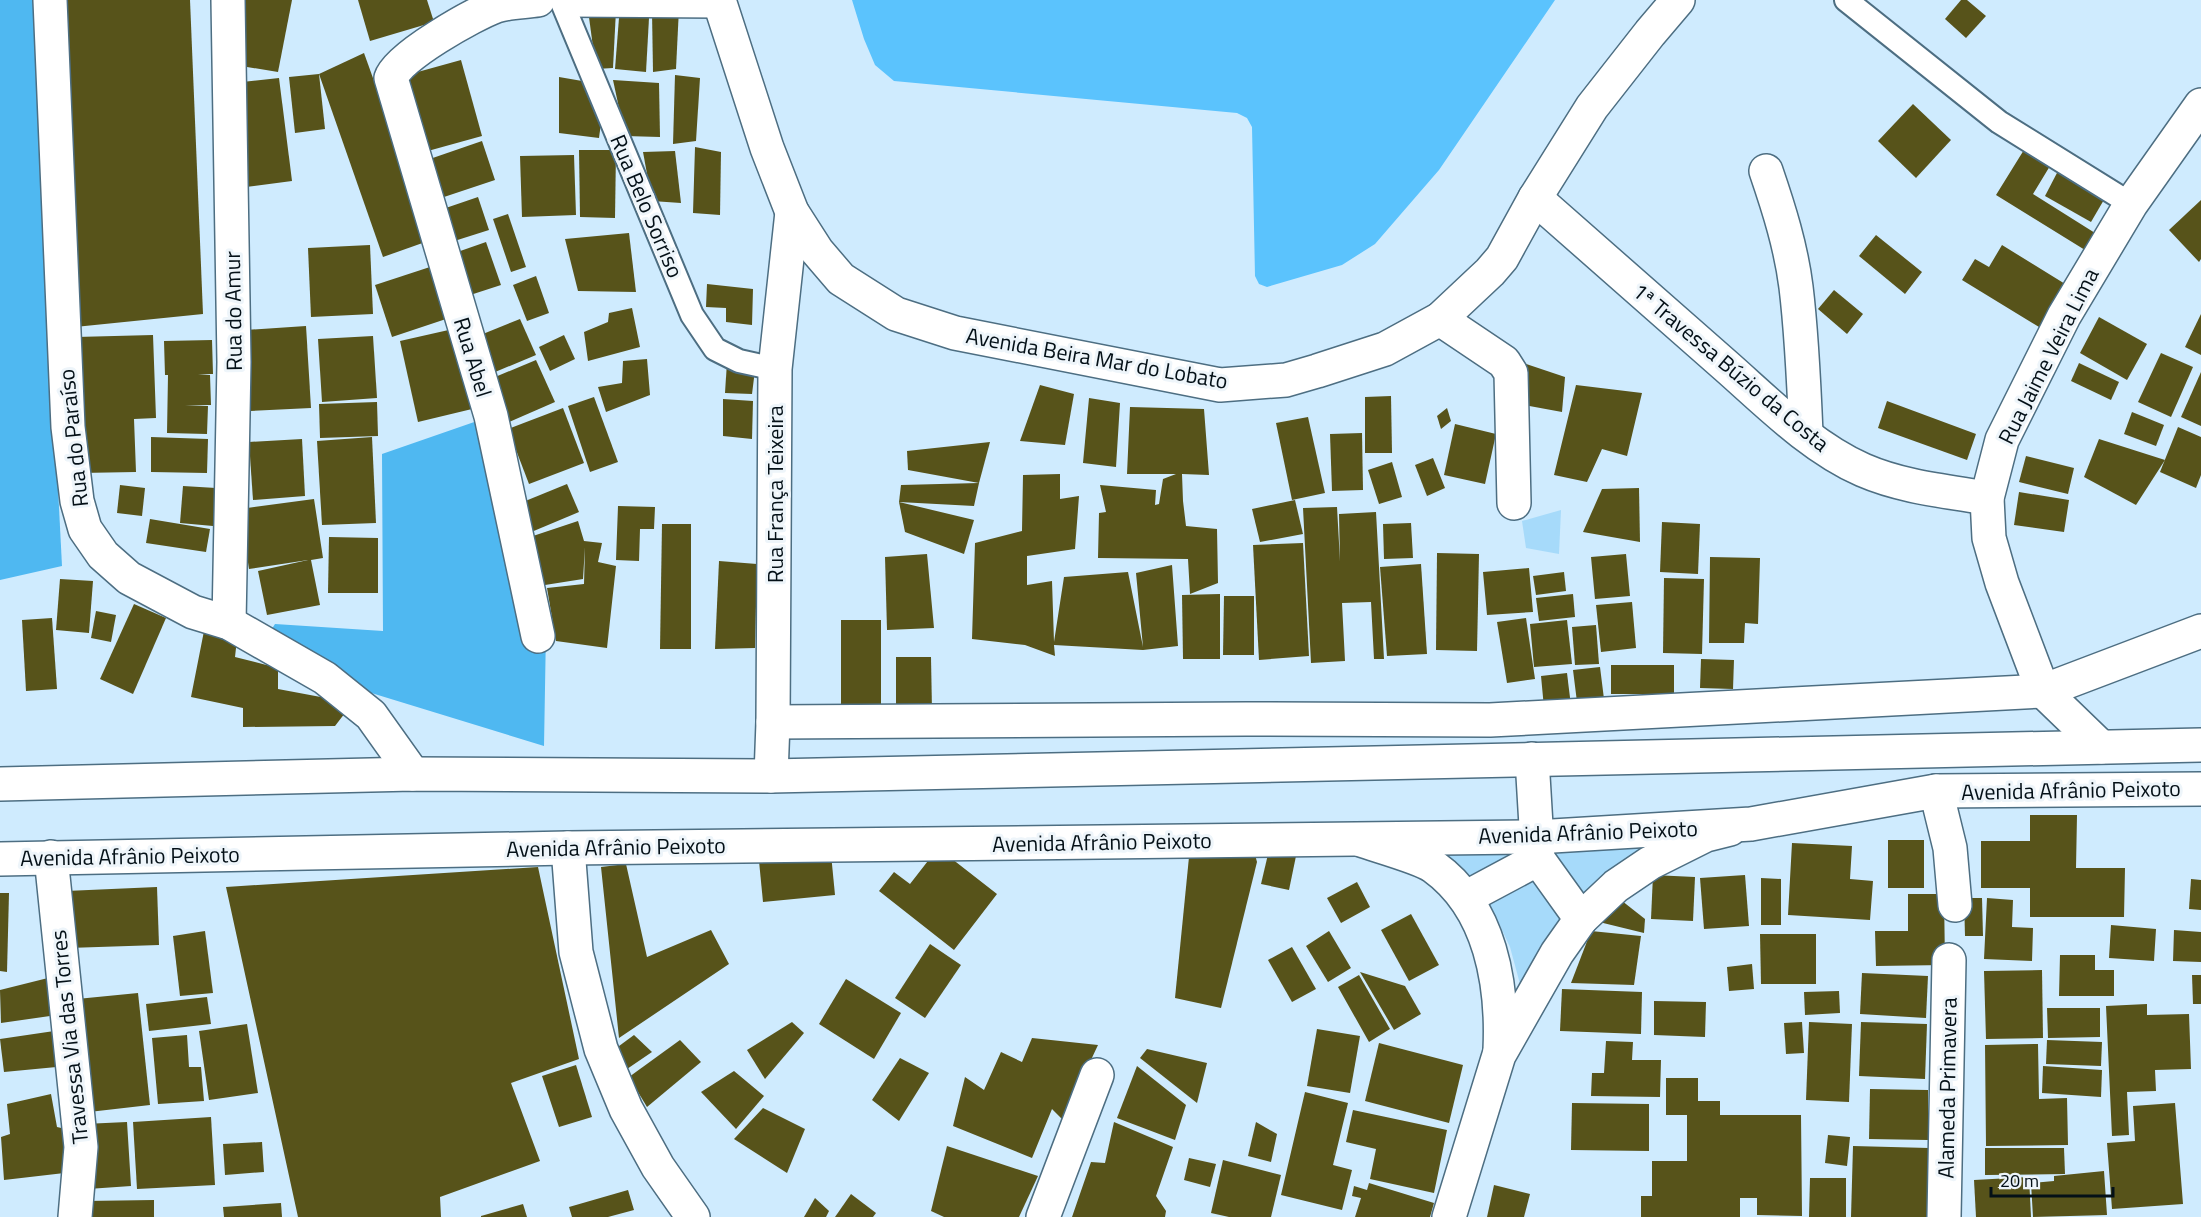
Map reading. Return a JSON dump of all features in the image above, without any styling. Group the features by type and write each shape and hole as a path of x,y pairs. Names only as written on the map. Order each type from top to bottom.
{"street":[{"name":"Rua do Paraíso","path":"50,0 68,427 77,501 85,529 103,555 129,578 193,612 229,623 326,678 371,715 412,774"},
{"name":"Rua do Amur","path":"228,0 234,362 229,623"},
{"name":"Rua Abel","path":"538,0 499,5 458,24 397,66 391,74 391,83 491,416 538,636"},
{"path":"568,0 719,1"},
{"name":"Avenida Beira Mar do Lobato","path":"719,1 767,148 792,212 817,251 841,279 896,314 955,333 1220,385 1286,380 1317,371 1385,349 1440,319 1502,258 1535,198 1592,107 1678,0"},
{"name":"Rua Jaime Veira Lima","path":"2101,747 2043,691 2002,583 1989,538 1987,498 2002,440 2064,316 2131,204 2201,105"},
{"path":"1767,171 1783,220 1796,284 1802,344 1806,434"},
{"name":"1ª Travessa Búzio da Costa","path":"1535,198 1806,434 1862,470 1887,479 1905,485 1987,498"},
{"name":"Rua França Teixeira","path":"771,776 775,369 792,212"},
{"path":"1440,319 1504,362 1511,373 1514,503"},
{"path":"773,722 1490,720 2043,691 2201,631"},
{"name":"Avenida Afrânio Peixoto","path":"0,784 412,774 771,776 2201,745"},
{"path":"1532,759 1537,848 1581,919"},
{"name":"Avenida Afrânio Peixoto","path":"0,859 568,848 1358,839 1537,848 1751,824 1936,791 2201,789"},
{"path":"1936,791 1950,848 1955,905"},
{"path":"1449,1217 1499,1055 1552,962 1581,919 1616,886 1650,863 1706,835 1751,824"},
{"path":"1358,839 1433,866 1467,897 1491,952 1500,994 1499,1055"},
{"path":"568,848 576,952 601,1049 626,1108 658,1167 693,1217"},
{"path":"1467,897 1537,848"},
{"name":"Travessa Via das Torres","path":"51,857 81,1147 75,1217"},
{"name":"Alameda Primavera","path":"1944,1217 1949,960"},
{"path":"1042,1217 1097,1076"}],"lane":[{"name":"Rua Belo Sorriso","path":"561,0 692,315 715,349 739,361 775,369"},
{"path":"1846,0 1999,122 2131,204"}],"shaded area":[{"path":"0,0 33,0 62,566 0,580"},
{"path":"852,0 1555,0 1439,170 1375,244 1342,265 1267,287 1259,284 1255,276 1252,127 1247,118 1237,113 894,81 875,65"},
{"path":"480,420 546,630 544,746 254,657 275,624 383,631 382,454"},
{"path":"1561,510 1559,554 1526,548 1522,521"},
{"path":"1656,840 1523,995 1510,947 1486,896 1443,852"}],"building":[{"path":"67,0 190,0 203,314 75,327"},
{"path":"233,0 292,0 278,72 235,65"},
{"path":"358,0 427,0 434,22 370,41"},
{"path":"1961,0 1967,0 1986,16 1966,38 1945,19"},
{"path":"679,8 676,69 653,72 652,11"},
{"path":"588,10 616,10 613,68 596,69"},
{"path":"619,18 649,18 646,72 615,69"},
{"path":"364,53 431,240 383,257 319,74"},
{"path":"461,60 482,136 417,154 396,78"},
{"path":"319,74 325,129 295,133 289,77"},
{"path":"675,75 700,78 696,141 673,144"},
{"path":"559,77 588,82 602,115 599,138 559,133"},
{"path":"279,78 292,181 246,187 233,83"},
{"path":"613,80 659,83 660,137 625,136"},
{"path":"1913,104 1951,140 1916,178 1878,141"},
{"path":"482,141 495,180 438,199 424,161"},
{"path":"2027,145 2053,161 2033,194 2095,233 2085,250 1996,195"},
{"path":"695,147 721,152 720,215 693,213"},
{"path":"579,150 616,150 615,218 580,217"},
{"path":"675,151 681,203 652,201 643,152"},
{"path":"574,155 576,215 522,217 520,156"},
{"path":"2058,171 2105,198 2091,222 2045,196"},
{"path":"478,197 489,230 448,243 437,211"},
{"path":"2201,200 2201,259 2199,262 2169,230"},
{"path":"508,214 526,267 511,272 493,219"},
{"path":"629,233 636,292 578,291 565,239"},
{"path":"1876,235 1922,272 1905,294 1859,256"},
{"path":"486,242 501,285 461,298 446,256"},
{"path":"370,245 373,314 311,317 308,248"},
{"path":"2002,245 2070,287 2044,330 1962,280 1975,259 1989,267"},
{"path":"433,266 449,318 392,337 375,285"},
{"path":"536,276 549,313 527,321 513,285"},
{"path":"707,284 753,289 752,325 726,322 726,308 706,307"},
{"path":"1834,290 1863,314 1847,334 1818,309"},
{"path":"632,308 640,347 588,361 584,332 608,322 609,313"},
{"path":"2201,314 2201,355 2185,347"},
{"path":"2099,317 2147,344 2127,380 2080,353"},
{"path":"520,319 536,355 488,375 473,338"},
{"path":"306,326 311,408 250,411 245,330"},
{"path":"453,329 472,409 418,422 400,341"},
{"path":"153,335 156,418 134,419 136,472 80,473 76,337"},
{"path":"564,335 575,359 550,371 539,347"},
{"path":"373,336 377,398 322,402 318,339"},
{"path":"212,340 213,374 198,374 210,375 211,405 185,405 208,406 207,434 167,433 168,375 165,375 164,341"},
{"path":"2161,353 2193,367 2171,417 2138,402"},
{"path":"647,359 650,395 606,412 598,387 622,383 623,361"},
{"path":"536,360 555,402 507,423 488,380"},
{"path":"727,362 755,370 752,394 725,393"},
{"path":"1523,363 1565,377 1562,412 1518,404"},
{"path":"2079,363 2119,382 2111,400 2071,381"},
{"path":"2201,372 2201,426 2181,417"},
{"path":"1040,385 1074,394 1065,445 1020,441"},
{"path":"1576,385 1642,393 1627,456 1602,449 1587,482 1554,475"},
{"path":"1391,396 1392,453 1365,453 1365,397"},
{"path":"594,397 618,462 590,472 568,406"},
{"path":"1089,398 1120,403 1116,467 1083,463"},
{"path":"723,399 753,401 752,439 723,436"},
{"path":"1887,401 1976,434 1967,460 1878,428"},
{"path":"377,402 378,436 320,438 319,404"},
{"path":"1130,407 1204,409 1209,475 1182,474 1183,501 1186,526 1217,529 1218,583 1190,594 1188,559 1098,558 1099,513 1106,512 1100,485 1156,490 1155,505 1159,504 1163,479 1176,474 1127,474"},
{"path":"563,408 584,463 529,484 508,429"},
{"path":"1447,408 1451,421 1441,429 1437,416"},
{"path":"2132,412 2164,425 2156,446 2124,434"},
{"path":"1308,417 1325,493 1292,500 1276,423"},
{"path":"1455,424 1496,434 1485,484 1444,475"},
{"path":"2178,427 2201,437 2201,475 2196,488 2160,472"},
{"path":"1362,433 1363,490 1332,491 1330,434"},
{"path":"151,437 208,439 207,473 151,472"},
{"path":"372,437 376,523 322,525 317,441"},
{"path":"302,439 305,496 253,500 249,442"},
{"path":"2099,439 2165,460 2136,505 2084,477"},
{"path":"990,442 979,483 908,470 907,451"},
{"path":"2026,456 2074,468 2068,494 2019,482"},
{"path":"1433,458 1445,488 1427,496 1415,465"},
{"path":"1392,462 1402,497 1379,504 1368,470"},
{"path":"1060,474 1060,499 1079,496 1075,549 1027,556 1027,585 1052,581 1054,642 1064,577 1128,572 1143,647 1136,573 1172,565 1178,646 1143,650 1054,645 1055,656 1025,645 972,639 975,543 1022,531 1023,475"},
{"path":"979,483 974,506 899,502 901,485"},
{"path":"567,484 579,512 529,533 518,504"},
{"path":"120,485 145,488 142,516 117,513"},
{"path":"183,486 216,488 213,526 180,523"},
{"path":"1639,488 1640,542 1583,532 1602,489"},
{"path":"2019,492 2069,500 2064,532 2014,525"},
{"path":"314,499 323,558 311,560 320,605 267,615 258,571 308,560 249,569 240,509"},
{"path":"1295,500 1303,534 1260,542 1252,509"},
{"path":"899,502 974,520 964,554 905,532"},
{"path":"618,506 655,507 654,529 640,529 639,561 616,560"},
{"path":"1337,507 1340,561 1339,514 1376,512 1384,659 1374,659 1371,602 1342,603 1345,661 1311,663 1303,508"},
{"path":"150,519 210,529 206,552 146,543"},
{"path":"578,521 584,541 602,543 598,562 616,566 607,648 556,641 547,588 584,584 585,547 583,579 545,585 530,537"},
{"path":"1662,522 1700,524 1698,574 1660,572"},
{"path":"1411,523 1413,558 1384,559 1383,524"},
{"path":"662,524 691,524 691,649 660,649"},
{"path":"329,537 378,538 378,593 328,593"},
{"path":"1303,543 1309,656 1259,660 1253,545"},
{"path":"1437,553 1479,554 1477,651 1436,650"},
{"path":"927,554 934,628 887,630 885,557"},
{"path":"1626,554 1630,596 1595,599 1591,557"},
{"path":"1710,557 1760,558 1758,624 1745,623 1744,643 1709,643"},
{"path":"719,561 757,564 755,648 715,649"},
{"path":"1421,564 1427,654 1387,656 1380,567"},
{"path":"1529,568 1533,612 1487,615 1483,572"},
{"path":"1564,572 1566,591 1536,595 1533,576"},
{"path":"1664,578 1704,579 1702,654 1663,653"},
{"path":"60,579 93,581 89,633 56,630"},
{"path":"1220,594 1220,659 1183,659 1182,595"},
{"path":"1573,594 1575,617 1539,621 1536,598"},
{"path":"1224,596 1254,596 1254,655 1223,655"},
{"path":"1632,602 1636,648 1601,652 1596,605"},
{"path":"134,604 166,618 133,694 100,679"},
{"path":"96,611 116,615 111,642 91,638"},
{"path":"52,618 57,689 26,691 22,620"},
{"path":"1526,618 1535,679 1507,683 1497,622"},
{"path":"841,620 881,620 881,715 841,715"},
{"path":"1567,620 1572,664 1534,667 1530,624"},
{"path":"1596,625 1599,664 1575,665 1572,627"},
{"path":"204,631 237,639 235,657 278,668 278,689 326,698 345,713 335,726 243,727 243,708 191,697"},
{"path":"896,657 931,657 932,711 896,711"},
{"path":"1701,659 1734,660 1733,689 1700,688"},
{"path":"1611,665 1674,665 1674,694 1611,694"},
{"path":"1600,667 1605,707 1578,710 1573,670"},
{"path":"1567,673 1571,706 1544,708 1541,676"},
{"path":"2030,815 2077,815 2076,868 2125,868 2124,917 2030,917 2030,888 1981,888 1981,841 2030,841"},
{"path":"1888,840 1924,840 1924,888 1888,888"},
{"path":"1792,843 1852,846 1850,879 1873,881 1870,920 1788,915"},
{"path":"938,848 997,894 954,950 879,891 894,872 910,884"},
{"path":"1269,850 1296,856 1289,890 1261,884"},
{"path":"1254,851 1257,862 1221,1008 1175,998 1189,857"},
{"path":"831,854 835,895 763,902 759,861"},
{"path":"626,864 647,957 711,930 729,964 619,1038 601,867"},
{"path":"538,867 579,1059 511,1083 540,1161 440,1197 441,1217 298,1217 226,887"},
{"path":"1653,875 1695,877 1693,921 1651,919"},
{"path":"1745,875 1749,926 1704,929 1700,878"},
{"path":"1761,878 1781,879 1781,925 1761,925"},
{"path":"2191,879 2201,880 2201,910 2189,909"},
{"path":"1357,882 1370,907 1341,923 1327,898"},
{"path":"157,887 159,945 68,948 66,891"},
{"path":"0,893 9,893 7,972 0,971"},
{"path":"1908,894 1944,894 1945,965 1876,966 1875,931 1908,931"},
{"path":"1617,897 1645,919 1644,933 1595,921"},
{"path":"1964,898 1982,898 1983,936 1965,936"},
{"path":"1987,898 2013,900 2012,927 2033,928 2032,961 1984,959"},
{"path":"1411,914 1439,965 1409,981 1381,930"},
{"path":"2111,925 2156,929 2154,961 2109,958"},
{"path":"2174,930 2201,932 2201,962 2173,961"},
{"path":"205,931 213,993 180,996 173,936"},
{"path":"1329,931 1351,968 1328,982 1306,946"},
{"path":"1591,931 1641,936 1634,985 1571,983"},
{"path":"1760,934 1816,934 1816,984 1761,984"},
{"path":"930,944 961,965 925,1018 895,998"},
{"path":"1292,947 1316,989 1292,1002 1268,960"},
{"path":"2060,955 2095,955 2095,970 2114,970 2114,996 2059,996"},
{"path":"1752,964 1754,989 1729,991 1727,967"},
{"path":"2042,970 2043,1038 1986,1039 1984,971"},
{"path":"1360,972 1405,986 1421,1014 1394,1030"},
{"path":"1862,973 1928,976 1926,1018 1860,1014"},
{"path":"1359,975 1390,1029 1369,1042 1338,987"},
{"path":"2192,975 2201,975 2201,1004 2193,1004"},
{"path":"56,976 57,1015 1,1023 0,990"},
{"path":"846,979 901,1013 874,1059 819,1024"},
{"path":"1562,989 1642,992 1641,1034 1560,1031"},
{"path":"1839,991 1840,1013 1805,1015 1804,992"},
{"path":"138,993 150,1105 89,1112 77,999"},
{"path":"207,997 211,1024 149,1031 146,1004"},
{"path":"1654,1001 1706,1002 1705,1037 1654,1035"},
{"path":"2147,1004 2147,1015 2189,1014 2191,1069 2155,1070 2156,1091 2127,1092 2129,1135 2112,1136 2106,1006"},
{"path":"2047,1008 2100,1008 2100,1037 2048,1038"},
{"path":"792,1022 804,1033 765,1079 747,1050"},
{"path":"1802,1022 1804,1053 1786,1054 1784,1023"},
{"path":"1809,1022 1852,1024 1849,1102 1806,1100"},
{"path":"1861,1022 1927,1024 1925,1079 1859,1076"},
{"path":"247,1024 258,1093 209,1100 199,1031"},
{"path":"1317,1029 1360,1036 1350,1093 1307,1086"},
{"path":"61,1030 67,1066 4,1072 0,1039"},
{"path":"187,1035 189,1067 201,1067 204,1101 158,1104 152,1038"},
{"path":"634,1035 652,1052 627,1069 615,1049"},
{"path":"1032,1038 1098,1045 1082,1079 1066,1123 1052,1109 1032,1158 953,1126 965,1077 984,1090 1001,1052 1022,1062"},
{"path":"680,1040 701,1062 647,1107 629,1077"},
{"path":"2047,1040 2102,1042 2101,1066 2046,1064"},
{"path":"1606,1041 1633,1042 1632,1060 1661,1060 1660,1097 1591,1096 1592,1073 1604,1073"},
{"path":"1379,1043 1463,1065 1449,1123 1365,1101"},
{"path":"2038,1044 2039,1099 2067,1098 2068,1145 1986,1146 1985,1045"},
{"path":"1147,1049 1207,1063 1197,1103 1140,1058"},
{"path":"900,1058 929,1073 899,1121 872,1100"},
{"path":"576,1065 592,1117 559,1127 542,1076"},
{"path":"1137,1066 1186,1105 1175,1140 1117,1118"},
{"path":"2043,1066 2102,1070 2101,1097 2042,1093"},
{"path":"734,1071 764,1096 736,1129 701,1092"},
{"path":"1666,1078 1698,1078 1698,1101 1720,1101 1720,1115 1801,1115 1802,1216 1757,1215 1757,1198 1740,1198 1740,1217 1641,1217 1641,1196 1652,1196 1652,1161 1687,1161 1687,1115 1666,1115"},
{"path":"1870,1089 1928,1090 1928,1140 1869,1139"},
{"path":"1305,1092 1348,1103 1333,1165 1352,1170 1342,1210 1281,1195"},
{"path":"51,1094 57,1127 70,1130 73,1172 4,1180 1,1137 10,1134 7,1104"},
{"path":"1572,1103 1649,1104 1649,1151 1571,1150"},
{"path":"2175,1103 2183,1204 2112,1209 2107,1143 2135,1141 2133,1106"},
{"path":"763,1108 805,1129 787,1173 734,1139"},
{"path":"1353,1110 1447,1130 1434,1193 1370,1179 1376,1149 1346,1142"},
{"path":"211,1117 215,1185 137,1189 133,1122"},
{"path":"127,1122 131,1186 88,1189 84,1124"},
{"path":"1114,1122 1173,1147 1156,1196 1166,1211 1165,1217 1072,1217 1091,1162 1105,1163"},
{"path":"1256,1122 1277,1134 1271,1162 1248,1156"},
{"path":"1828,1135 1850,1137 1847,1166 1825,1163"},
{"path":"262,1142 264,1172 225,1175 223,1144"},
{"path":"947,1146 1038,1176 1019,1217 944,1217 931,1211"},
{"path":"1853,1146 1929,1148 1927,1217 1851,1217"},
{"path":"1985,1148 2064,1148 2065,1174 1985,1175"},
{"path":"1189,1158 1216,1164 1210,1187 1184,1180"},
{"path":"1223,1160 1281,1175 1271,1217 1229,1217 1211,1213"},
{"path":"2104,1171 2107,1215 2033,1217 2031,1183 2054,1181 2054,1176"},
{"path":"2029,1177 2031,1217 1976,1217 1974,1180"},
{"path":"1810,1178 1846,1178 1846,1217 1809,1217"},
{"path":"1369,1183 1434,1203 1430,1217 1355,1217 1361,1198 1352,1196 1354,1186 1367,1190"},
{"path":"1494,1185 1530,1194 1524,1217 1487,1217"},
{"path":"628,1190 634,1210 608,1217 572,1217 569,1207"},
{"path":"851,1194 876,1213 873,1217 835,1217"},
{"path":"815,1198 829,1211 826,1217 804,1217"},
{"path":"154,1200 154,1217 85,1217 85,1201"},
{"path":"281,1203 282,1217 224,1217 223,1207"},
{"path":"523,1204 527,1217 481,1217 481,1216"}]}
